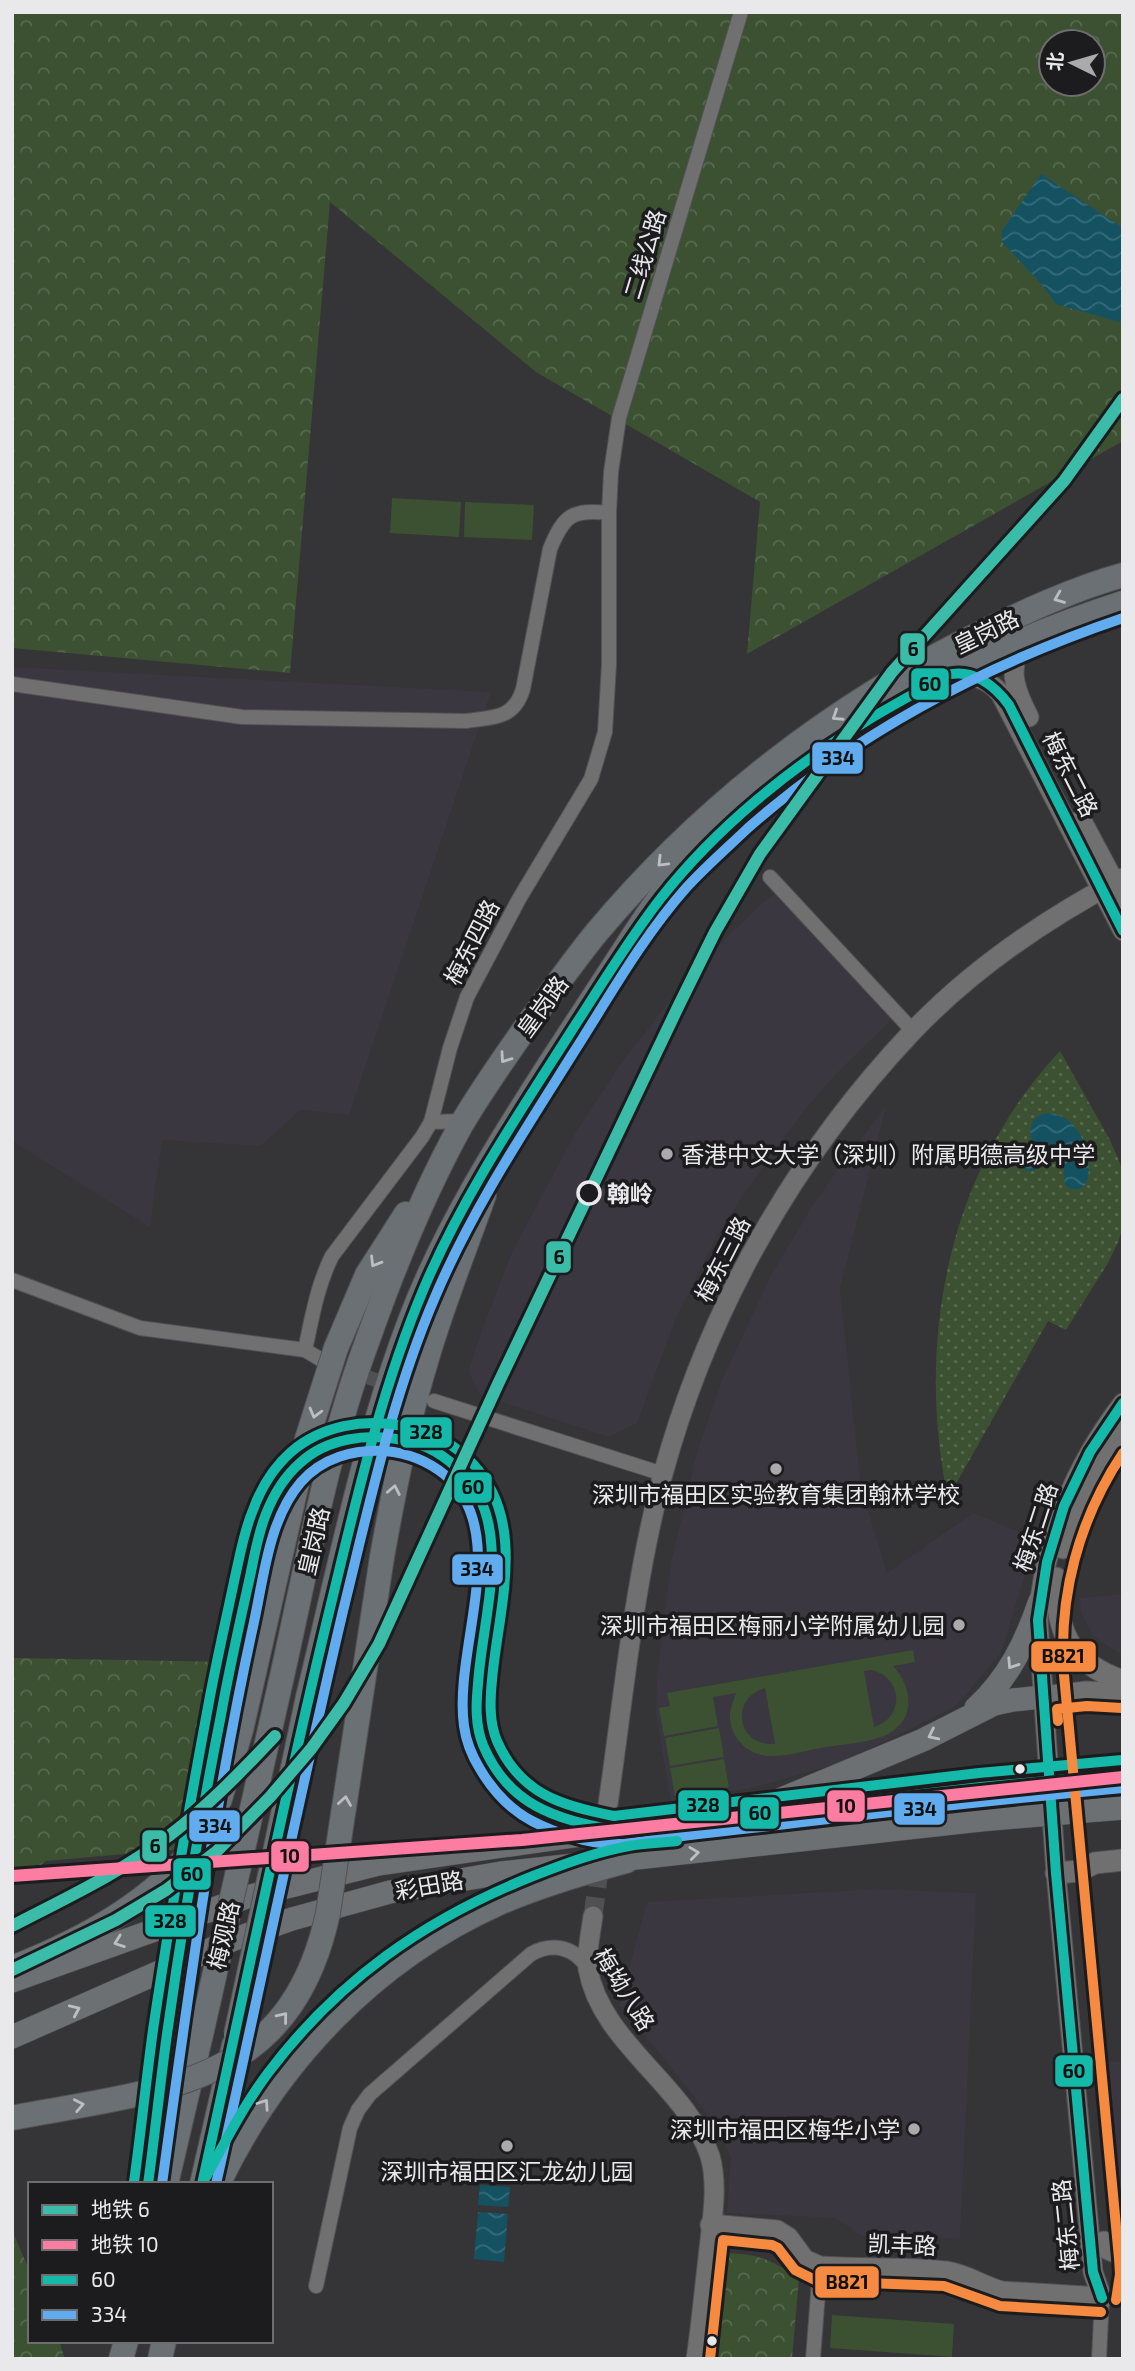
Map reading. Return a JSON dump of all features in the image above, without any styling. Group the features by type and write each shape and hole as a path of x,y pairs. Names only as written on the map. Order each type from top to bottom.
{"highway":[{"name":"皇岗路","path":"279,1685 336,1440 365,1345 392,1275 440,1164 463,1121 531,1020 598,931 686,837 754,777 808,735 917,666 1024,612 1123,575"},
{"name":"皇岗路","path":"308,1697 368,1450 406,1332 438,1258 505,1134 668,888 699,855 775,786 835,741 948,675 1027,637 1123,603"},
{"path":"12,2118 151,2090 219,2068 244,2054 261,2040 293,2004 310,1975 322,1942 328,1913 382,1557 398,1470 446,1297 505,1134"},
{"path":"12,1968 37,1958 131,1907 185,1861 205,1831 219,1802 241,1730 307,1439 330,1355 367,1275 440,1164"},
{"path":"148,2182 187,1903 235,1640 265,1515 276,1492 289,1474 307,1457 340,1442 387,1436 436,1451 455,1465 475,1487 486,1508 492,1533 492,1562 478,1680 478,1723 484,1746 496,1772 511,1791 562,1819 614,1830"},
{"name":"梅观路","path":"166,2182 279,1685"},
{"name":"梅观路","path":"202,2182 308,1697"},
{"path":"219,2182 236,2146 284,2075 335,2015 390,1966 447,1930 500,1902 626,1861"}],"main road":[{"path":"1056,1578 1057,1612 1067,1640 1089,1664 1123,1681"},
{"path":"964,1719 997,1686 1017,1658 1040,1601"},
{"path":"743,1815 885,1757 1004,1701 1087,1692 1123,1695"},
{"name":"彩田路","path":"12,1981 247,1897 378,1864 614,1830 981,1787 1123,1774"},
{"name":"彩田路","path":"12,2037 232,1940 350,1902 448,1881 980,1820 1123,1808"},
{"path":"1063,1872 1079,1871 1095,1863 1123,1860"},
{"path":"711,2225 777,2231 788,2238 804,2259 820,2267"},
{"path":"1104,2242 1108,2249 1123,2255"},
{"name":"凯丰路","path":"820,2267 945,2272 965,2276 1002,2292 1102,2298"}],"street":[{"name":"二线公路","path":"609,513 611,472 619,418 741,12"},
{"path":"12,684 242,717 466,720 497,717 519,703 550,549 557,531 573,514 591,511 609,513"},
{"name":"梅东四路","path":"305,1350 319,1288 332,1256 431,1122 450,1048 467,997 519,899 591,779 607,715 610,664 609,513"},
{"name":"梅东二路","path":"1027,637 1020,647 1014,666 1018,697 1115,887 1123,931"},
{"name":"梅东二路","path":"948,675 984,679 992,683 1000,693 1115,887"},
{"path":"770,877 913,1031"},
{"name":"梅东三路","path":"608,1804 643,1570 663,1474 685,1403 710,1340 771,1217 832,1128 913,1031 1002,954 1115,887"},
{"path":"431,1122 463,1121"},
{"path":"12,1280 140,1328 330,1355"},
{"path":"434,1401 663,1474"},
{"name":"梅东二路","path":"1102,2298 1093,2272 1048,1696 1038,1631 1045,1571 1059,1521 1087,1456 1123,1403"},
{"name":"梅东二路","path":"1048,1696 1049,1615 1056,1578 1081,1503 1105,1454 1123,1427"},
{"name":"梅东二路","path":"1063,1872 1104,2242 1106,2273 1102,2298"},
{"path":"588,1968 593,1916"},
{"name":"梅坳八路","path":"316,2286 350,2128 369,2094 531,1954 547,1947 564,1948 578,1956 588,1968 596,1996 604,2011 690,2117 710,2157 714,2179 711,2225 696,2359"},
{"path":"813,2359 820,2267"},
{"path":"1099,2359 1102,2298"}],"shaded area":[{"path":"12,667 491,692 349,1115 301,1110 260,1146 162,1140 150,1227 12,1141"},
{"name":"香港中文大学（深圳）附属明德高级中学","path":"783,887 898,1013 838,1072 810,1104 736,1206 714,1242 676,1318 637,1423 609,1437 480,1395 468,1371 482,1330 513,1250 573,1137 620,1065 672,998 729,935"},
{"name":"深圳市福田区实验教育集团翰林学校","path":"886,1106 840,1289 861,1487 887,1573 973,1513 1036,1539 1001,1653 955,1707 843,1762 755,1787 671,1802 656,1714 657,1676 671,1563 697,1452 722,1380 770,1277 812,1206"},
{"path":"1123,1594 1123,1656 1093,1636 1081,1612 1080,1598"},
{"path":"877,1889 976,1893 960,2239 862,2236 836,2218 727,2213 731,2157 714,2123 619,2005 647,1902"},
{"path":"1097,2061 1123,2062 1123,2241 1115,2227"}],"green space":[{"path":"12,12 1123,12 1123,441 747,654 760,502 536,372 330,202 290,673 12,648"},
{"path":"392,498 461,502 459,537 390,533"},
{"path":"465,502 534,505 532,540 464,537"},
{"path":"1060,1051 1120,1163 1123,1175 1123,1225 1108,1263 1066,1330 1048,1321 948,1498 939,1439 936,1379 939,1319 950,1260 967,1203 991,1149 1022,1098"},
{"path":"913,1650 915,1662 893,1666 908,1694 906,1714 894,1730 870,1740 783,1755 760,1755 746,1748 735,1736 730,1710 736,1693 713,1697 718,1726 664,1736 659,1708 670,1706 667,1693","holes":["872,1670 890,1681 896,1698 891,1715 874,1727 864,1671","765,1688 775,1743 774,1744 762,1743 752,1738 742,1721 746,1702"]},
{"path":"12,1658 231,1662 191,1848 46,1861 12,1887"},
{"path":"719,1728 724,1757 670,1766 665,1738"},
{"path":"724,1759 729,1787 675,1796 670,1768"},
{"path":"12,2230 28,2267 28,2343 60,2343 65,2359 12,2359"},
{"path":"722,2253 763,2258 799,2279 792,2359 714,2359"},
{"path":"832,2315 954,2324 952,2357 830,2348"}],"water":[{"path":"1041,174 1123,228 1123,323 1056,304 1002,242 1002,231"},
{"path":"1049,1113 1069,1122 1083,1140 1087,1150 1089,1173 1086,1184 1081,1188 1073,1189 1065,1185 1063,1161 1056,1154 1042,1151 1038,1158 1040,1166 1033,1171 1023,1169 1017,1159 1018,1153 1026,1151 1032,1142 1030,1131 1035,1119"},
{"path":"480,2185 510,2187 508,2207 478,2205"},
{"path":"478,2212 508,2214 504,2262 474,2259"}],"tunnel":[{"path":"326,1362 422,1397"},
{"path":"593,1916 608,1804"}],"metro line":[{"name":"6","path":"12,1970 116,1920 166,1890 217,1851 270,1797 311,1749 344,1703 379,1644 498,1384 679,1005 715,932 760,854 892,672 1064,481 1123,399"},
{"name":"6","path":"12,1926 93,1884 152,1848 211,1800 275,1736"},
{"name":"10","path":"12,1876 522,1840 1123,1777"}],"transit line":[{"name":"334","path":"216,2182 326,1682 383,1452 406,1373 435,1297 449,1265 499,1173 654,928 693,880 748,828 834,761 925,704 1022,657 1123,618"},
{"name":"60","path":"202,2182 314,1676 361,1484 395,1365 439,1254 474,1187 533,1091 649,914 706,847 756,800 783,779 839,738 939,678 966,674 990,685 1009,705 1123,931"},
{"name":"60","path":"1102,2298 1093,2272 1056,1873 1038,1620 1047,1562 1064,1506 1090,1452 1123,1403"},
{"name":"328","path":"134,2182 153,2030 179,1868 211,1691 247,1526 256,1502 279,1464 303,1443 329,1430 373,1423 413,1428 433,1435 459,1451 474,1465 491,1488 505,1540 506,1568 491,1688 493,1726 506,1759 518,1774 530,1785 560,1802 614,1816 979,1773 1122,1760"},
{"name":"60","path":"148,2182 167,2034 192,1874 227,1681 258,1539 269,1507 284,1481 294,1468 322,1448 348,1440 376,1437 411,1442 428,1448 449,1461 462,1473 478,1495 487,1519 491,1546 489,1602 477,1692 479,1730 493,1765 506,1782 536,1806 553,1814 614,1830 981,1787 1123,1774"},
{"name":"334","path":"162,2182 214,1832 239,1692 269,1549 290,1497 309,1474 329,1461 350,1454 373,1451 409,1456 445,1475 465,1500 475,1528 478,1560 463,1695 466,1737 480,1769 502,1799 516,1811 551,1830 592,1842 624,1844 1123,1788"},
{"name":"B821","path":"1116,2300 1120,2274 1119,2258 1063,1645 1068,1587 1083,1531 1094,1504 1123,1453"},
{"name":"B821","path":"1058,1721 1057,1709 1087,1706 1122,1708"},
{"name":"328","path":"206,2177 235,2124 268,2073 324,2009 386,1956 456,1912 533,1876 617,1849 677,1841"},
{"name":"B821","path":"710,2359 723,2240 772,2245 778,2248 795,2270 817,2281 944,2286 1000,2306 1101,2312"}],"place":[{"name":"香港中文大学（深圳）附属明德高级中学","path":"667,1154"},
{"name":"翰岭","path":"589,1193"},
{"name":"深圳市福田区实验教育集团翰林学校","path":"776,1469"},
{"name":"深圳市福田区梅丽小学附属幼儿园","path":"959,1625"},
{"name":"深圳市福田区梅华小学","path":"914,2129"},
{"name":"深圳市福田区汇龙幼儿园","path":"507,2146"}]}
